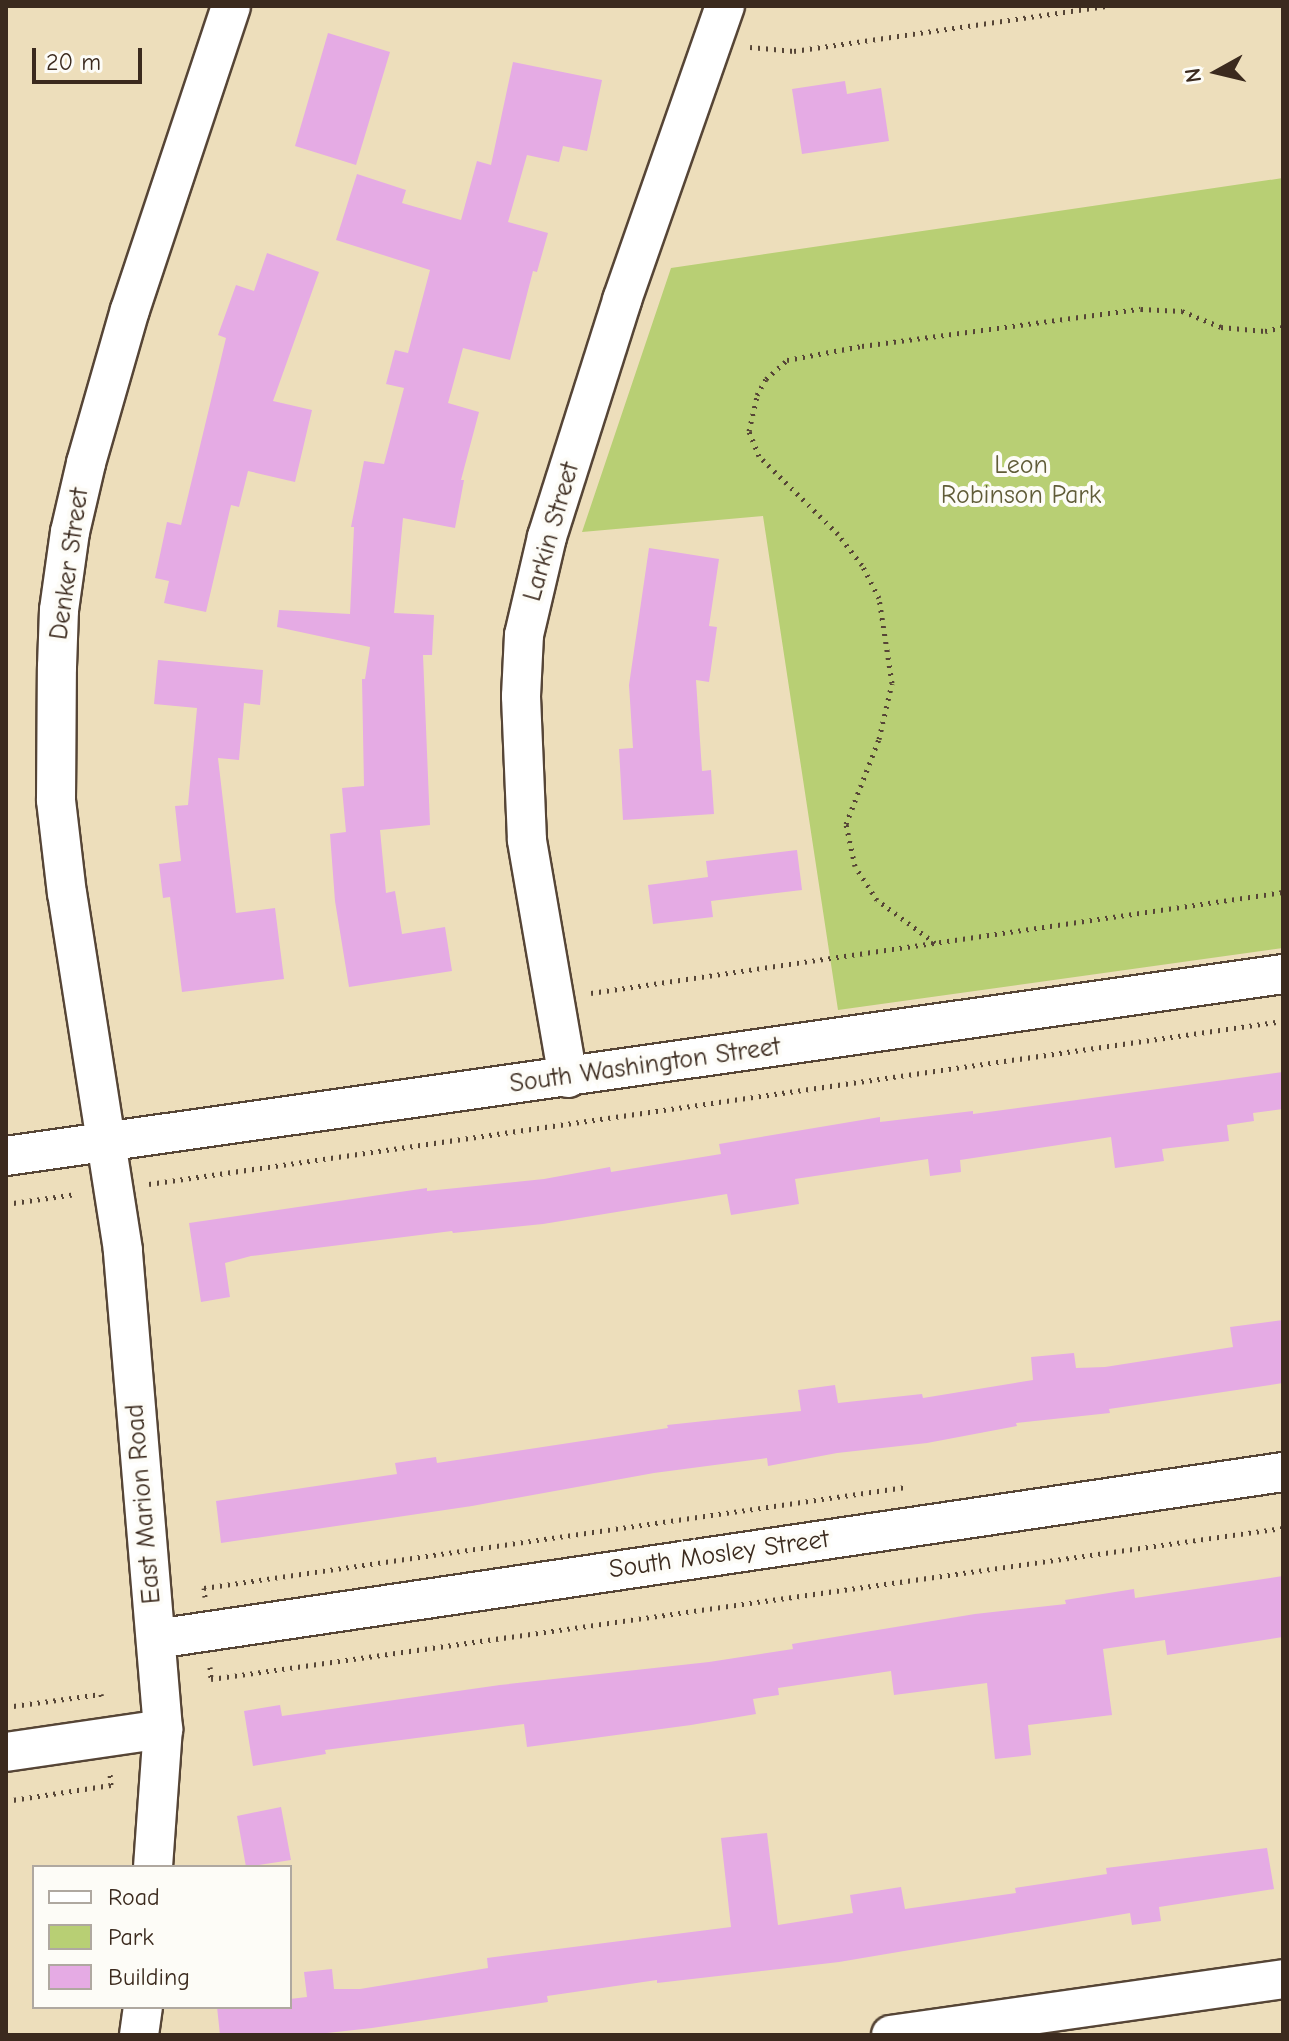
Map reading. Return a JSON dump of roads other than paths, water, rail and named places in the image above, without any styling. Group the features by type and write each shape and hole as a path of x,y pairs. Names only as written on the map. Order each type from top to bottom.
{"street":[{"name":"Denker Street","path":"106,1142 67,894 56,800 59,610 70,532 130,310 231,6"},
{"name":"Larkin Street","path":"568,1078 527,840 521,696 524,635 547,537 618,315 725,6"},
{"name":"South Washington Street","path":"6,1156 1283,974"},
{"name":"East Marion Road","path":"106,1142 123,1250 163,1729 153,1865"},
{"name":"South Mosley Street","path":"156,1639 1283,1472"},
{"path":"6,1752 163,1729"},
{"path":"891,2035 1283,1979"},
{"path":"139,2035 143,2009"}],"park label":[{"name":"Leon Robinson Park","path":"1021,481"}]}
